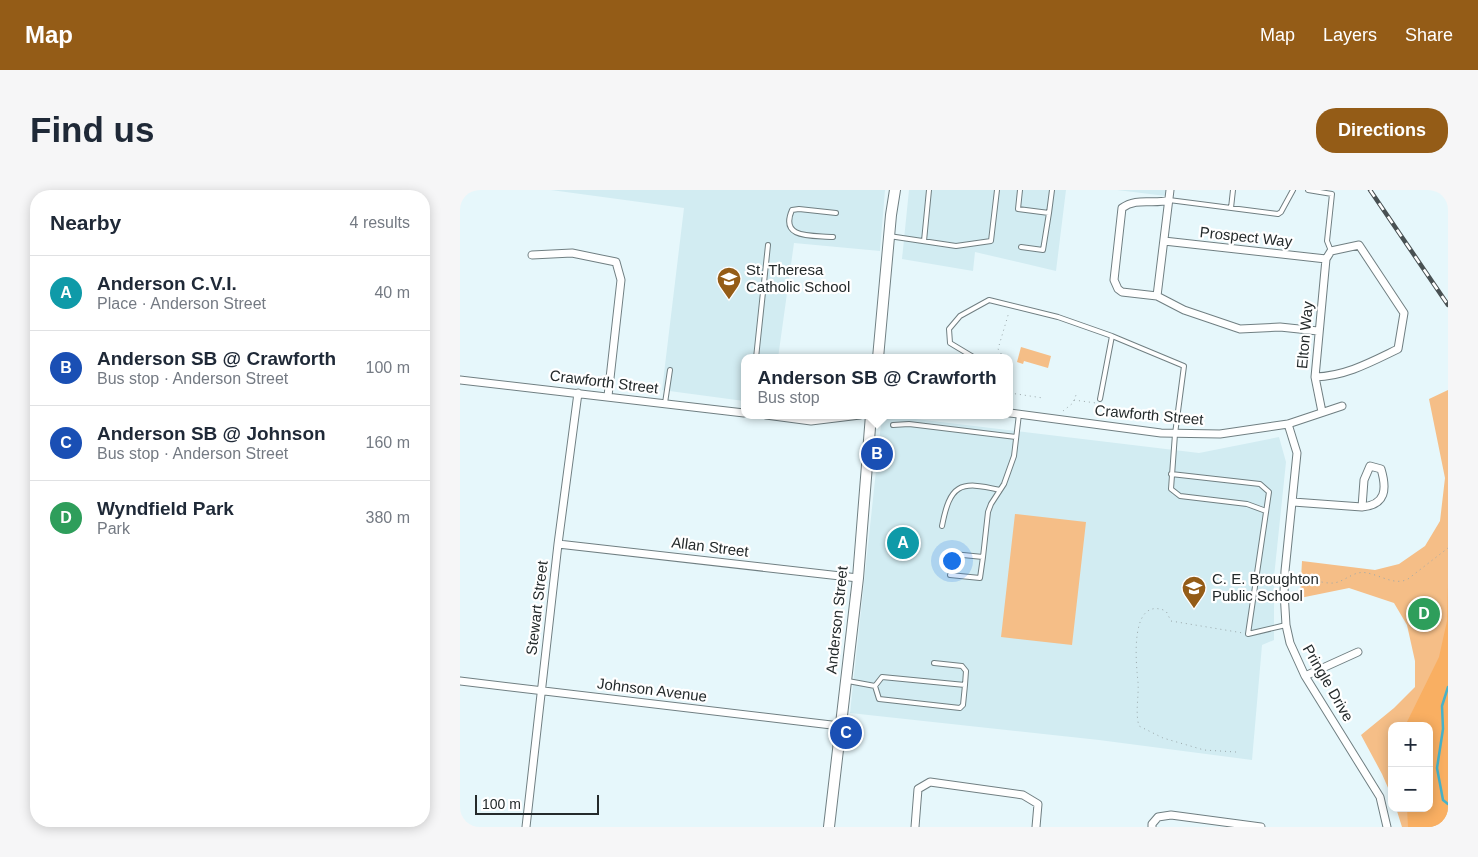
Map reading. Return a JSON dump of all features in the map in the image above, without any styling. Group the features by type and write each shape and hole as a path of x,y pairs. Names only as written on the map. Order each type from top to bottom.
{"main road":[{"path":"878,354 889,236 896,190"},
{"name":"Anderson Street","path":"829,827 858,578 871,419"}],"street":[{"path":"1158,296 1170,190"},
{"path":"1169,200 1160,203 1129,202 1122,208 1114,280 1118,289 1122,292 1158,296 1184,310 1240,329 1280,327 1318,331"},
{"name":"Prospect Way","path":"1164,241 1326,259"},
{"path":"1315,377 1331,376 1356,369 1398,349 1404,313 1359,245 1331,251 1326,259"},
{"path":"532,255 572,253 616,262 621,280 608,396"},
{"name":"Elton Way","path":"1322,412 1315,377 1326,259"},
{"name":"Crawforth Street","path":"460,380 578,392 741,413"},
{"name":"Stewart Street","path":"526,827 558,544 578,392"},
{"name":"Crawforth Street","path":"1013,413 1176,434 1220,434 1288,424 1342,406"},
{"path":"796,419 811,421 827,419"},
{"name":"Pringle Drive","path":"1288,424 1297,453 1284,592 1286,625 1290,643 1306,676 1380,798 1386,827"},
{"path":"1293,502 1362,507 1371,506 1379,502 1384,491 1385,481 1381,469 1370,466 1364,480 1362,507"},
{"name":"Allan Street","path":"558,544 858,578"},
{"path":"1306,676 1358,652"},
{"name":"Johnson Avenue","path":"460,681 840,726"},
{"path":"915,827 918,789 930,782 1023,795 1038,804 1036,827"},
{"path":"1152,827 1152,824 1158,817 1172,815 1261,827"}],"lane":[{"path":"924,241 929,190"},
{"path":"889,236 956,246 990,241 997,190"},
{"path":"1020,190 1018,209 1049,213"},
{"path":"1021,247 1044,250 1052,190"},
{"path":"1231,208 1233,190"},
{"path":"1169,200 1278,214 1293,190"},
{"path":"1308,190 1332,194 1327,241 1331,251"},
{"path":"833,237 792,231 789,226 790,216 792,210 799,209 836,213"},
{"path":"756,354 768,245"},
{"path":"969,354 950,342 949,329 960,316 989,300 1058,317 1112,336 1184,366 1171,474 1171,489 1180,496 1247,504 1266,511"},
{"path":"1100,399 1112,336"},
{"path":"665,403 670,370"},
{"path":"950,575 980,578 988,512 1012,464 1018,414"},
{"path":"893,425 909,424 1016,437"},
{"path":"1171,474 1260,484 1269,492 1248,634 1286,625"},
{"path":"942,526 948,502 952,495 962,486 976,485 1000,490"},
{"path":"953,554 983,557"},
{"path":"875,686 879,699 960,708 963,705 966,671 962,666 934,663"},
{"path":"875,686 882,677 964,685"},
{"path":"846,681 875,686"}],"path":[{"path":"1001,354 998,349 1011,305"},
{"path":"1013,393 1043,398"},
{"path":"1056,419 1073,403 1076,395"},
{"path":"1285,571 1328,583 1338,582 1359,572 1402,581 1408,579 1448,548"},
{"path":"1236,752 1204,750 1164,738 1139,726 1137,719 1138,684 1135,660 1140,620 1148,610 1157,607 1166,611 1171,621 1248,634"}],"shaded area":[{"name":"St. Theresa Catholic School","path":"551,190 885,190 880,251 794,243 779,354 741,354 741,401 662,390 684,208"},
{"path":"909,190 1066,190 1056,271 975,252 973,271 902,259"},
{"path":"1117,190 1167,190 1166,196"},
{"path":"1021,347 1051,356 1048,368 1024,361 1023,364 1017,362"},
{"path":"1448,390 1448,827 1402,827 1397,812 1433,812 1433,722 1388,722 1388,788 1361,735 1394,708 1415,687 1415,661 1407,625 1394,603 1349,588 1300,598 1302,561 1375,570 1399,564 1425,546 1440,521 1445,478 1429,399"},
{"path":"882,419 915,419 1199,453 1279,437 1286,462 1274,577 1274,640 1262,645 1252,760 1099,740 850,713"},
{"path":"1015,514 1086,522 1072,645 1001,637"},
{"path":"1448,584 1448,827 1408,827 1407,812 1433,812 1433,722 1407,722 1439,657 1447,621"}],"waterway":[{"path":"1448,687 1442,706 1443,729 1437,768 1443,800 1448,804"}],"railway":[{"path":"1370,190 1448,305"}],"place":[{"name":"St. Theresa Catholic School","path":"729,300"},
{"name":"Anderson SB @ Crawforth","path":"877,454"},
{"name":"Anderson C.V.I.","path":"903,543"},
{"name":"C. E. Broughton Public School","path":"1194,609"},
{"name":"Wyndfield Park","path":"1424,614"},
{"name":"Anderson SB @ Johnson","path":"846,733"}]}
